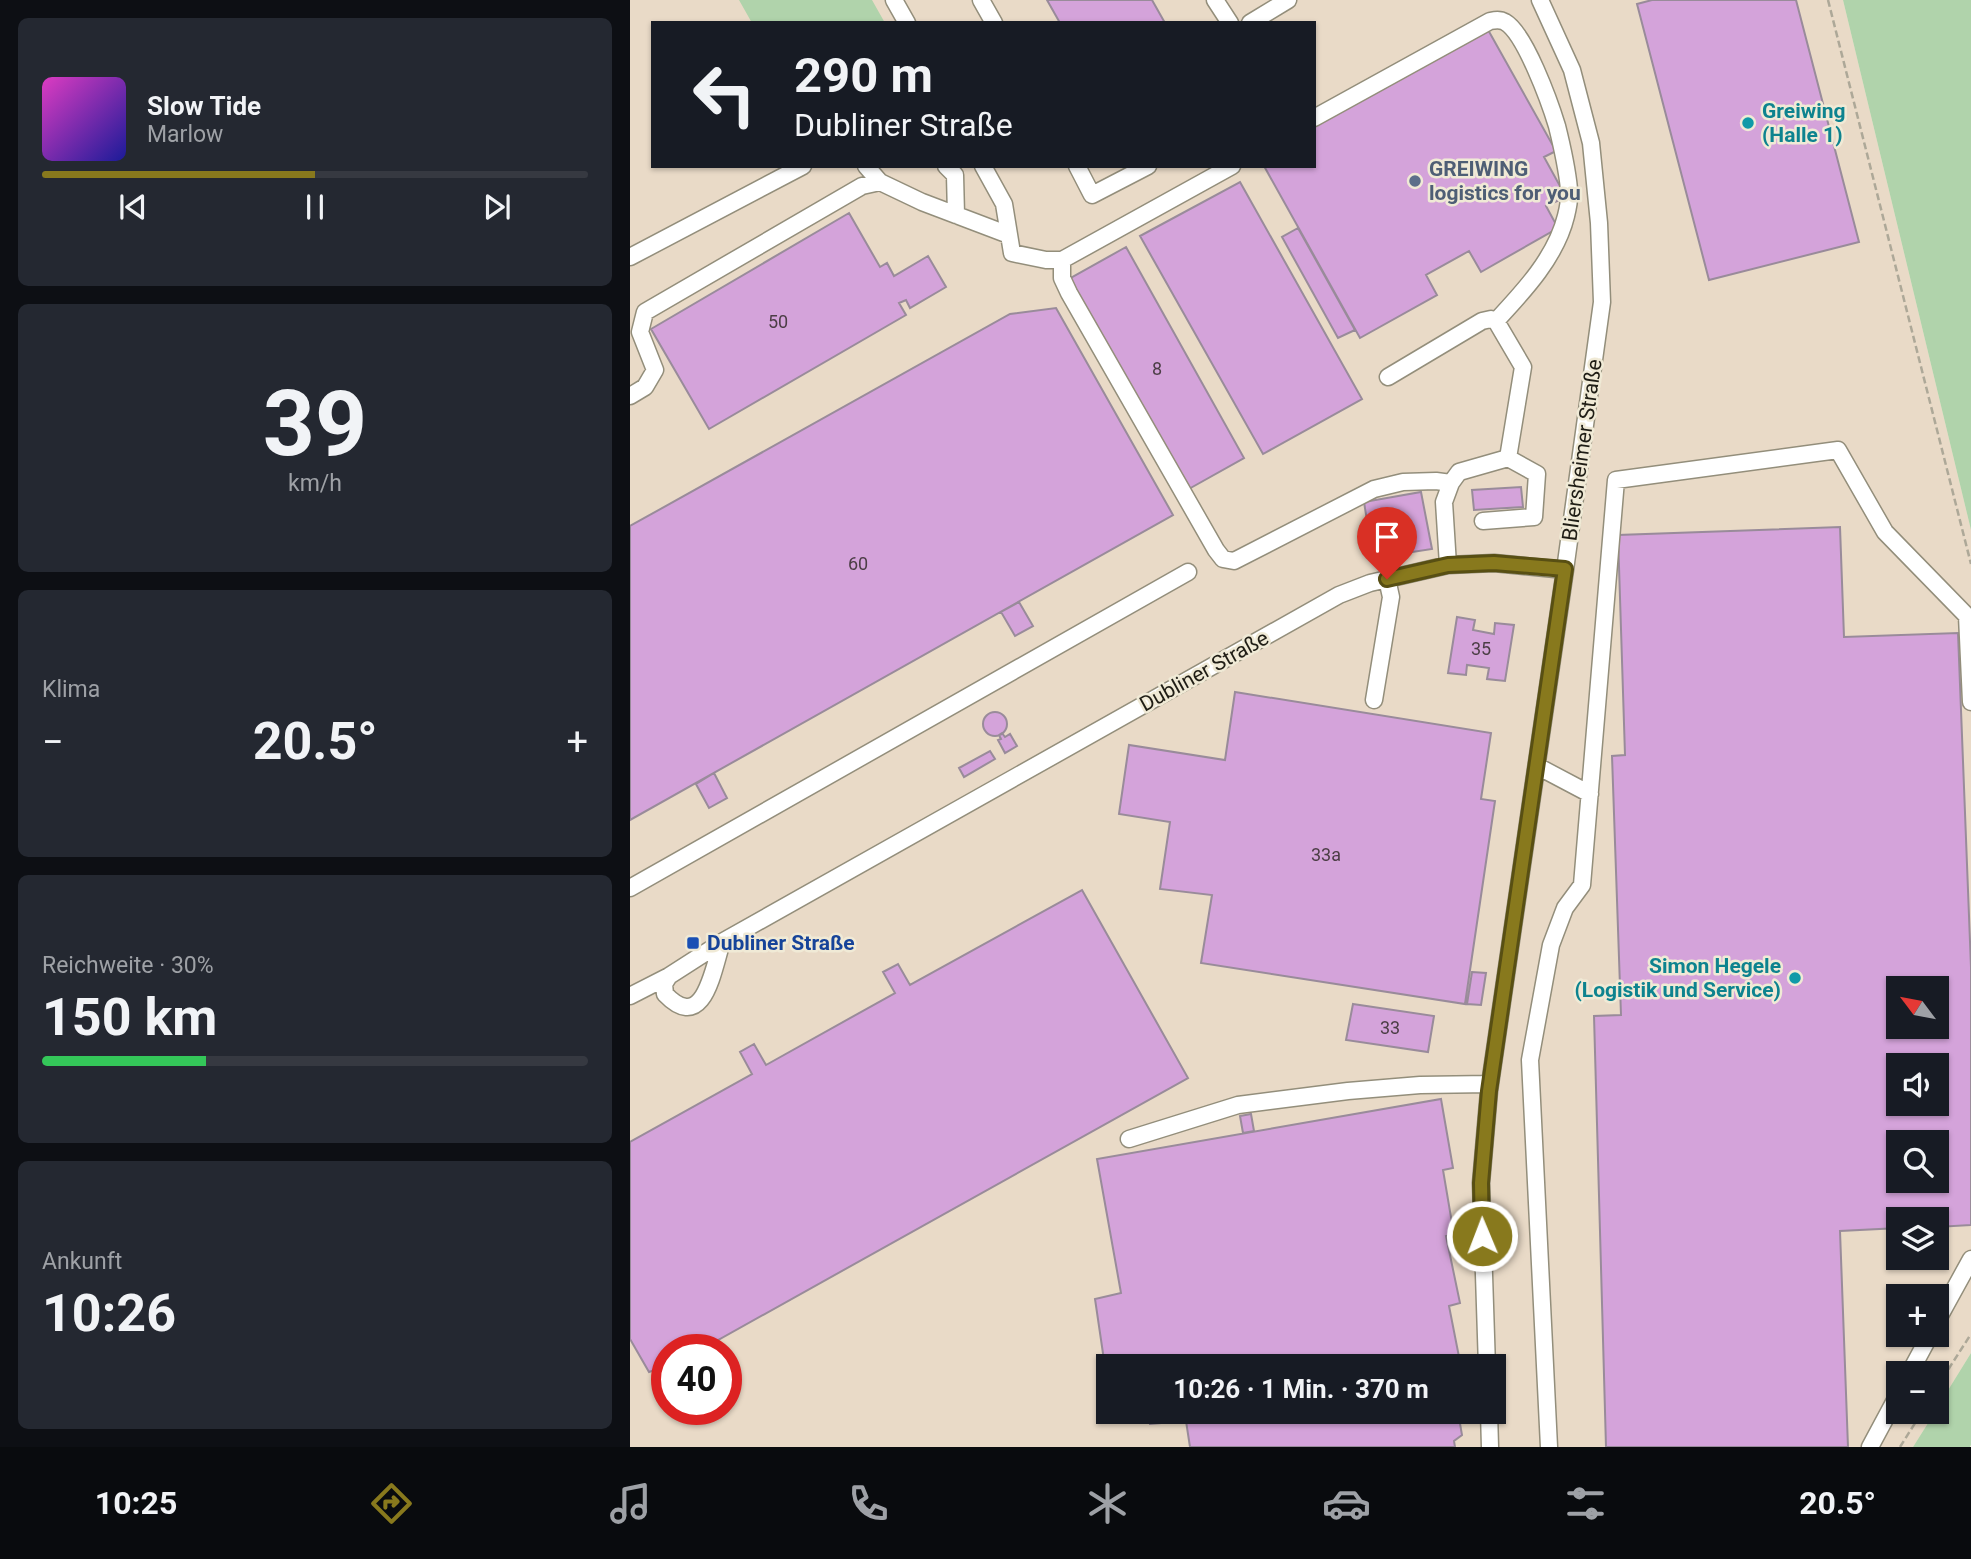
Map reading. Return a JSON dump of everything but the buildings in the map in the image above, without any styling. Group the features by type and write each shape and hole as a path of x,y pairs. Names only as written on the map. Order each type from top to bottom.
{"street":[{"path":"894,0 906,21"},
{"path":"981,0 993,21"},
{"path":"1215,0 1229,21"},
{"path":"1253,21 1288,0"},
{"name":"Bliersheimer Straße","path":"1487,1354 1481,1183 1490,1084 1602,302 1599,223 1591,143 1572,70 1540,0"},
{"path":"1316,117 1490,21 1505,21 1517,32 1557,126 1569,191 1567,214 1558,242 1522,293 1496,321"},
{"path":"630,257 799,168"},
{"path":"868,168 880,182 956,215 1009,234"},
{"path":"948,168 955,175 956,215"},
{"path":"985,168 1004,204 1012,253 1045,260 1062,260 1228,168"},
{"path":"1078,168 1092,195 1144,168"},
{"path":"640,332 645,312 862,186 880,182"},
{"path":"1062,260 1062,278 1069,293 1223,559 1234,561 1374,489 1403,482 1451,483"},
{"path":"630,317 640,332 655,370 645,387 630,396"},
{"path":"1388,377 1482,321 1496,321 1523,367 1508,458"},
{"path":"1549,1447 1530,1060 1551,945 1565,908 1582,885 1616,480 1838,450 1885,532 1967,616 1971,702"},
{"path":"1448,565 1444,502 1451,483 1459,472 1508,458 1537,474 1534,517 1483,521"},
{"name":"Dubliner Straße","path":"630,996 1339,595 1370,583 1448,565 1494,563 1565,569"},
{"path":"630,888 1188,572"},
{"path":"1374,700 1391,597 1387,579"},
{"path":"1537,766 1590,794"},
{"path":"669,976 664,984 665,994 673,1003 690,1008 697,1005 704,998 722,942"},
{"path":"1129,1139 1238,1105 1348,1091 1490,1084"},
{"path":"1949,1299 1971,1259"},
{"path":"1870,1447 1886,1417"},
{"path":"1489,1424 1490,1447"}],"path":[{"path":"1828,0 1971,564"},
{"path":"1949,1368 1971,1334"},
{"path":"1900,1447 1914,1424"}],"shaded area":[{"path":"630,0 1843,0 1971,530 1971,1353 1949,1389 1949,1361 1886,1361 1886,1424 1927,1424 1913,1447 630,1447"}],"green space":[{"path":"739,0 872,0 884,21 751,21"},
{"path":"1843,0 1971,0 1971,530"},
{"path":"1971,1353 1970,1447 1913,1447 1927,1424 1949,1424 1949,1389"}],"place":[{"name":"Greiwing (Halle 1)","path":"1748,123"},
{"name":"GREIWING logistics for you","path":"1415,181"},
{"name":"Dubliner Straße","path":"693,943"},
{"name":"Simon Hegele (Logistik und Service)","path":"1795,978"}],"route":[{"path":"1387,579 1448,565 1494,563 1565,569 1489,1091 1481,1183 1482,1236"}]}
